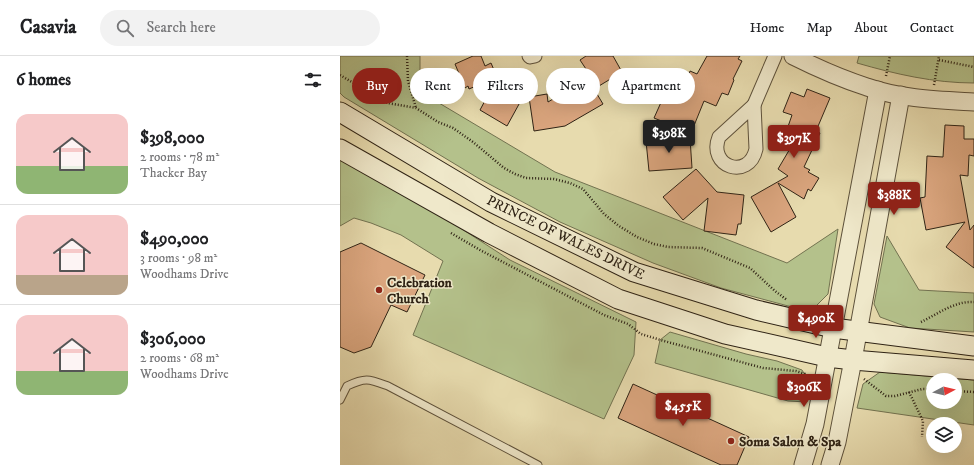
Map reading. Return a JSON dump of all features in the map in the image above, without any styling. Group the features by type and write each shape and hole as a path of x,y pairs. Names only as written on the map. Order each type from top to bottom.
{"main road":[{"name":"PRINCE OF WALES DRIVE","path":"340,112 491,202 634,272 756,310 833,328 974,346"},
{"name":"PRINCE OF WALES DRIVE","path":"340,149 489,233 618,299 725,334 827,357 974,370"}],"street":[{"path":"529,56 535,56"},
{"path":"754,105 755,155 747,165 741,167 728,166 719,157 716,150 717,143 720,137 754,105 775,56"},
{"path":"793,56 826,72 878,90 931,99 974,102"},
{"path":"803,465 815,424 878,90"},
{"path":"830,465 837,442 853,360 901,95"}],"lane":[{"path":"340,400 347,386 358,381 370,379 388,386 538,465"}],"path":[{"path":"407,56 408,81 416,108"},
{"path":"931,99 939,58 974,67"},
{"path":"340,75 382,102 416,108 438,122 453,128 473,142 504,168 515,174 526,178 562,181 583,189 604,214 619,226 637,237 654,244 668,247 702,248 750,268 775,291 791,302"},
{"path":"916,324 945,308 957,304 974,302"},
{"path":"849,379 866,380 886,396 895,396 926,389"},
{"path":"962,391 974,392"},
{"path":"909,392 923,421 922,437"}],"green space":[{"path":"340,56 420,56 420,68 410,68 410,104 441,104 555,172 787,263 838,229 828,294 815,307 792,307 721,288 653,263 560,222 478,178 356,104 402,104 402,68 352,68 352,102 340,93"},
{"path":"859,56 974,56 974,83 929,80 886,71 857,63"},
{"path":"340,155 417,200 510,260 636,322 634,355 604,419 413,335 443,261 401,235 371,223 354,218 340,226"},
{"path":"887,236 919,290 974,293 974,332 910,328 880,317 874,304"},
{"path":"670,332 746,354 777,361 802,370 810,383 807,402 788,401 655,363 660,340"},
{"path":"880,372 926,376 926,409 962,409 962,379 974,380 974,425 962,423 962,417 926,418 857,408 863,384"}],"building":[{"path":"473,56 481,56 485,66 491,63 493,68 473,68 473,87 469,89 468,86 465,88 465,68 457,68 455,64"},
{"path":"586,56 613,56 620,68 608,68 608,80 600,85 600,68 585,68 580,60"},
{"path":"707,56 740,56 738,59 742,61 733,79 734,80 728,95 722,93 716,106 704,101 691,133 654,118 660,104 695,104 695,73 697,74"},
{"path":"807,89 830,98 816,131 820,133 804,167 810,170 808,172 819,178 811,191 808,189 804,199 778,183 796,217 771,232 751,197 788,176 778,169 791,147 782,144 792,115 783,112 791,92 804,97"},
{"path":"546,94 546,104 600,104 600,99 603,104 565,126 534,131 530,104 538,104 538,96"},
{"path":"483,104 519,104 507,126 480,110"},
{"path":"945,125 964,126 964,139 974,139 974,156 969,155 968,176 960,175 970,230 974,225 974,268 946,247 965,222 926,230 920,198 925,197 927,156 943,157"},
{"path":"690,138 692,168 649,171 646,141"},
{"path":"696,169 717,192 744,195 741,224 738,224 736,235 704,231 708,198 683,220 663,197"},
{"name":"Celebration Church","path":"361,243 425,275 407,312 391,305 371,347 354,353 340,347 340,252"},
{"path":"633,384 749,437 737,465 721,465 618,418"}],"place":[{"name":"Celebration Church","path":"379,290"},
{"name":"Soma Salon & Spa","path":"731,441"}]}
